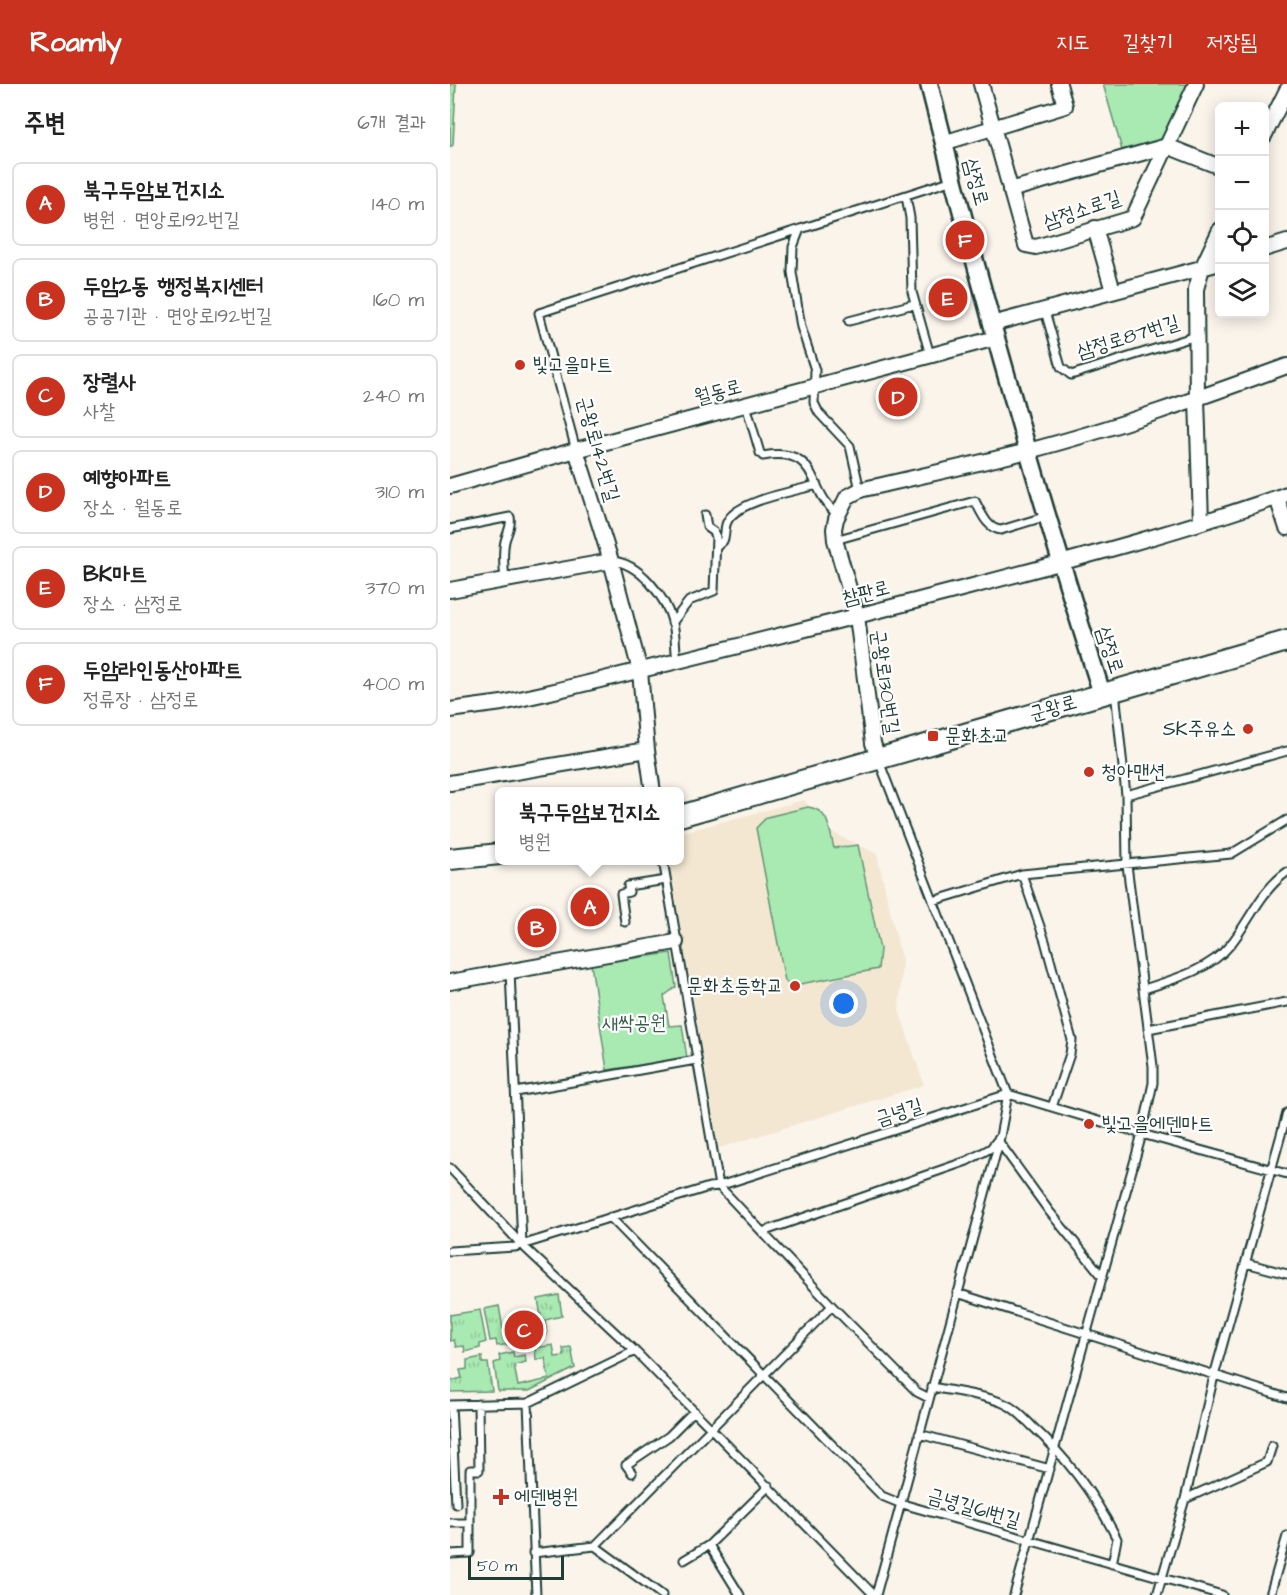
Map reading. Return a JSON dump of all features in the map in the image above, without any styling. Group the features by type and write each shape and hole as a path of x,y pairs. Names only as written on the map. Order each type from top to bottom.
{"main road":[{"name":"군왕로","path":"684,815 1287,641"},
{"path":"450,859 495,854"}],"street":[{"name":"삼정로","path":"929,84 994,331 1060,563 1108,692"},
{"name":"삼정소로길","path":"981,84 1026,245 1036,247 1133,218 1196,84"},
{"path":"944,143 1065,106 1059,84"},
{"path":"1269,126 1287,90"},
{"path":"1167,146 1215,165"},
{"name":"삼정소로길","path":"1010,190 1167,146"},
{"path":"1095,228 1113,291"},
{"name":"삼정로87번길","path":"1201,522 1196,289 1202,268 1215,241"},
{"path":"1269,247 1287,242"},
{"path":"994,331 1045,311 1215,264"},
{"name":"월동로","path":"451,484 930,356 994,331"},
{"path":"838,515 847,497 860,490 1028,451 1197,399 1287,366"},
{"name":"군왕로142번길","path":"576,450 611,561 640,671 646,750 652,787"},
{"path":"1282,496 1287,528"},
{"name":"참판로","path":"450,710 502,703 857,616 1060,563 1282,496"},
{"name":"군왕로130번길","path":"838,515 834,529 857,616 873,743 878,759"},
{"path":"450,590 611,561"},
{"path":"450,783 646,750"},
{"path":"450,982 676,942"}],"lane":[{"path":"860,490 850,446 819,413 814,403 815,370 801,327 792,272 793,247 800,230 953,180"},
{"path":"906,196 910,218 910,269 914,304 930,356"},
{"name":"군왕로142번길","path":"576,450 539,313 800,230"},
{"path":"849,321 914,304"},
{"name":"삼정로87번길","path":"1045,311 1061,367 1071,375 1196,336"},
{"path":"746,405 763,456 789,455 804,462 825,502 838,515"},
{"path":"716,547 723,541 726,523 738,510 817,484"},
{"path":"836,540 975,501 994,530 1047,516"},
{"path":"672,623 689,601 714,591 716,547 714,532 707,527 705,515"},
{"path":"450,529 510,517 511,523 503,558 505,581"},
{"path":"611,561 622,562 636,570 663,602 672,623 677,661"},
{"path":"1014,1595 1088,1335 1142,1134 1153,1083 1144,989 1127,865 1126,795 1108,692"},
{"path":"1126,795 1287,751"},
{"path":"875,1595 1000,1139 1008,1094 878,759"},
{"path":"933,901 1022,874 1231,854 1287,820"},
{"path":"664,865 719,1186 917,1392 929,1398"},
{"path":"1144,989 1178,978 1212,960 1231,945 1268,889 1287,872"},
{"path":"1022,874 1045,940 1072,1040 1070,1054 1052,1107"},
{"path":"625,922 621,894 629,892 628,886 666,880"},
{"path":"510,971 522,1245"},
{"path":"1148,1029 1287,1002"},
{"path":"516,1092 696,1060"},
{"path":"1008,1094 1287,1174"},
{"name":"금녕길","path":"450,1251 522,1245 708,1187 719,1186 1008,1094"},
{"path":"1157,1595 1185,1499 1214,1376 1287,1113"},
{"path":"762,1232 967,1161 991,1148 1000,1139"},
{"path":"1000,1139 1049,1211 1102,1277"},
{"path":"450,1168 522,1245 635,1351 875,1595"},
{"name":"금녕길61번길","path":"610,1217 882,1496 899,1503 1222,1595"},
{"path":"1246,1263 1287,1274"},
{"path":"957,1293 1287,1398"},
{"path":"533,1553 596,1546 832,1306"},
{"path":"456,1504 451,1405 528,1403 635,1351"},
{"path":"932,1387 985,1397 1005,1404 1015,1410 1056,1448 1104,1513 1117,1539 1112,1564"},
{"path":"528,1403 536,1595"},
{"path":"450,1554 470,1553 470,1470 479,1470 478,1404"},
{"path":"632,1473 626,1465 669,1436 694,1411"},
{"path":"919,1434 1050,1469"},
{"path":"1185,1499 1267,1462 1272,1446"},
{"path":"684,1560 709,1545 769,1486"},
{"path":"450,1523 470,1523"},
{"path":"1270,1595 1287,1536"},
{"path":"709,1545 740,1595"},
{"path":"596,1546 662,1595"}],"shaded area":[{"name":"문화초등학교","path":"804,800 830,831 877,854 902,962 899,1010 924,1085 719,1148 670,865 684,865 684,832"}],"green space":[{"path":"450,84 456,84 453,145 450,147"},
{"path":"1103,84 1191,84 1163,139 1122,150"},
{"path":"808,807 821,812 825,817 834,848 858,845 880,949 878,969 790,986 785,981 756,828 767,817"},
{"name":"새싹공원","path":"671,953 676,987 664,996 669,1026 682,1025 687,1058 607,1070 591,964"},
{"path":"559,1295 562,1316 545,1320 547,1335 531,1338 528,1325 542,1322 538,1299"},
{"path":"499,1306 503,1329 520,1327 522,1338 517,1339 518,1343 497,1346 496,1340 490,1341 484,1309"},
{"path":"480,1310 486,1342 480,1344 480,1348 465,1352 464,1346 456,1347 454,1340 450,1341 450,1315"},
{"path":"553,1345 555,1357 564,1356 563,1348 571,1347 575,1368 529,1391 498,1391 494,1363 500,1361 499,1355 513,1352 514,1357 525,1355 526,1362 514,1365 518,1386 549,1379 545,1358 536,1360 535,1348"},
{"path":"482,1357 482,1363 488,1363 492,1391 450,1392 450,1381 462,1378 460,1370 467,1369 467,1360"}],"place":[{"name":"두암라인동산아파트","path":"965,240"},
{"name":"BK마트","path":"948,298"},
{"name":"빛고을마트","path":"520,365"},
{"name":"예향아파트","path":"898,397"},
{"name":"SK주유소","path":"1248,729"},
{"name":"문화초교","path":"933,736"},
{"name":"청아맨션","path":"1089,772"},
{"name":"북구두암보건지소","path":"590,907"},
{"name":"두암2동 행정복지센터","path":"537,928"},
{"name":"문화초등학교","path":"795,986"},
{"name":"빛고을에덴마트","path":"1089,1124"},
{"name":"장렬사","path":"524,1330"},
{"name":"에덴병원","path":"501,1497"}]}
